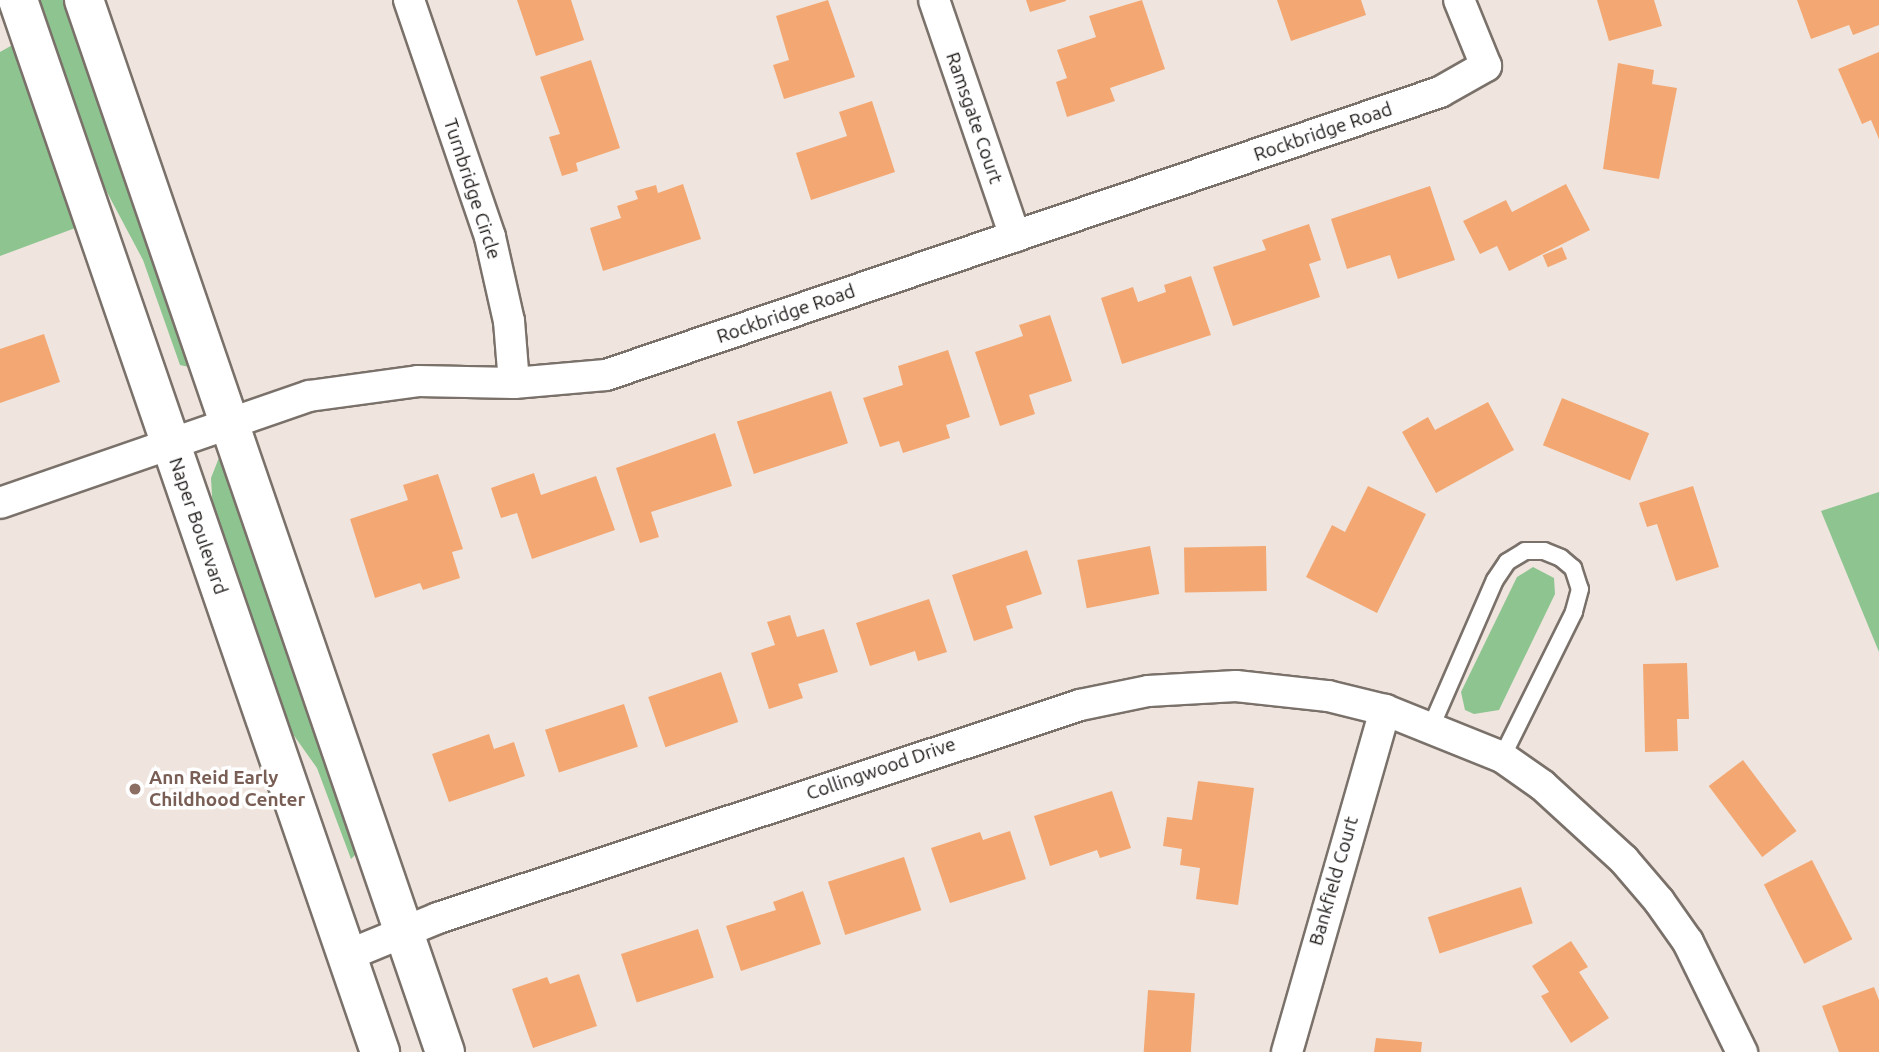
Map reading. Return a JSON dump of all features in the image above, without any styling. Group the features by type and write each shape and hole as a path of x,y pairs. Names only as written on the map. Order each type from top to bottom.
{"main road":[{"name":"Naper Boulevard","path":"18,0 380,1052"},
{"path":"84,0 445,1052"}],"street":[{"name":"Turnbridge Circle","path":"409,0 490,237 509,321 514,383"},
{"name":"Ramsgate Court","path":"934,0 1015,236"},
{"name":"Rockbridge Road","path":"0,503 309,396 364,386 418,381 514,383 606,374 1440,92 1486,66 1459,0"},
{"name":"Collingwood Drive","path":"346,956 403,932 1080,705 1148,691 1236,686 1328,696 1385,710 1502,757 1577,814 1659,901 1688,942 1742,1052"},
{"name":"Bankfield Court","path":"1287,1052 1385,710"}],"lane":[{"path":"1431,727 1495,580 1507,562 1525,551 1544,551 1561,558 1573,568 1580,589 1574,611 1502,757"}],"green space":[{"path":"36,0 67,0 192,362 189,367 180,365 143,260 92,164"},
{"path":"16,43 78,227 0,256 0,52"},
{"path":"220,455 358,852 351,859 317,768 285,723 213,513 211,478"},
{"path":"1879,492 1879,652 1821,511"},
{"path":"1533,567 1554,578 1555,594 1499,710 1474,714 1465,710 1461,692 1517,577"}],"building":[{"path":"517,0 571,0 584,40 536,56"},
{"path":"828,0 855,77 784,99 773,65 789,60 776,16"},
{"path":"1026,0 1066,0 1066,1 1030,12"},
{"path":"1142,0 1165,69 1110,88 1115,101 1067,117 1056,82 1067,78 1057,50 1096,37 1089,16"},
{"path":"1277,0 1361,0 1366,15 1291,41"},
{"path":"1597,0 1654,0 1662,26 1609,41"},
{"path":"1797,0 1879,0 1879,25 1853,35 1849,25 1811,39"},
{"path":"1879,52 1879,139 1871,120 1862,124 1838,69"},
{"path":"591,60 620,148 576,163 578,171 562,176 549,137 560,134 540,77"},
{"path":"1618,63 1654,70 1652,84 1677,88 1659,179 1603,169"},
{"path":"872,101 895,172 811,200 796,153 847,136 839,112"},
{"path":"683,184 701,239 603,271 590,228 621,218 617,206 638,199 635,191 656,185 658,193"},
{"path":"1566,184 1590,230 1509,271 1497,246 1480,254 1463,221 1506,200 1512,212"},
{"path":"1430,186 1455,260 1398,279 1390,255 1347,269 1331,219"},
{"path":"1309,224 1321,260 1309,264 1320,297 1233,326 1213,267 1266,250 1262,240"},
{"path":"1562,247 1567,259 1548,267 1543,255"},
{"path":"1191,276 1211,335 1122,364 1101,298 1133,287 1138,302 1166,292 1164,285"},
{"path":"1050,315 1072,381 1029,395 1035,414 1000,426 975,352 1023,336 1019,325"},
{"path":"44,334 60,382 0,403 0,349"},
{"path":"948,350 970,417 946,425 950,438 903,453 899,441 880,447 863,398 903,385 898,366"},
{"path":"831,391 848,443 754,474 737,422"},
{"path":"1562,398 1649,433 1630,480 1543,445"},
{"path":"1488,402 1514,450 1436,493 1402,432 1428,417 1435,430"},
{"path":"715,433 732,486 651,512 659,537 640,543 616,468"},
{"path":"534,473 541,495 596,476 615,530 532,559 517,513 501,518 491,488"},
{"path":"438,474 463,549 452,552 460,578 423,590 420,583 375,598 350,519 408,500 403,485"},
{"path":"1368,486 1426,514 1377,613 1306,577 1332,525 1345,532"},
{"path":"1693,486 1719,567 1676,581 1657,524 1647,527 1639,503"},
{"path":"1150,546 1159,594 1087,608 1077,560"},
{"path":"1266,546 1267,591 1185,592 1184,547"},
{"path":"1027,550 1042,594 1006,606 1013,628 974,641 952,575"},
{"path":"929,599 947,652 918,661 915,651 870,666 856,623"},
{"path":"790,615 797,637 824,629 838,672 798,684 803,698 769,709 751,653 775,645 767,622"},
{"path":"1687,663 1689,719 1677,719 1678,751 1645,752 1643,664"},
{"path":"721,672 738,722 665,747 648,697"},
{"path":"624,704 638,747 559,772 545,730"},
{"path":"489,734 494,749 514,742 525,776 449,802 432,754"},
{"path":"1743,760 1797,831 1762,857 1709,786"},
{"path":"1198,781 1254,788 1238,905 1196,899 1200,868 1180,865 1182,849 1163,846 1167,817 1192,820"},
{"path":"1112,791 1131,848 1100,858 1097,850 1050,866 1034,816"},
{"path":"1010,831 1026,879 950,903 931,848 980,832 983,840"},
{"path":"904,857 921,910 845,935 828,882"},
{"path":"1812,860 1852,939 1804,964 1764,885"},
{"path":"1521,887 1533,923 1440,953 1428,917"},
{"path":"803,891 821,944 741,971 726,926 776,910 773,902"},
{"path":"698,929 714,978 637,1003 621,954"},
{"path":"1571,941 1588,967 1579,972 1609,1018 1571,1043 1541,996 1549,992 1532,966"},
{"path":"579,974 597,1026 533,1048 512,989 547,977 550,984"},
{"path":"1874,987 1879,1000 1879,1052 1839,1052 1822,1006"},
{"path":"1148,990 1195,993 1191,1052 1144,1052"},
{"path":"1376,1038 1422,1042 1421,1052 1374,1052"}],"place":[{"name":"Ann Reid Early Childhood Center","path":"135,789"}]}
